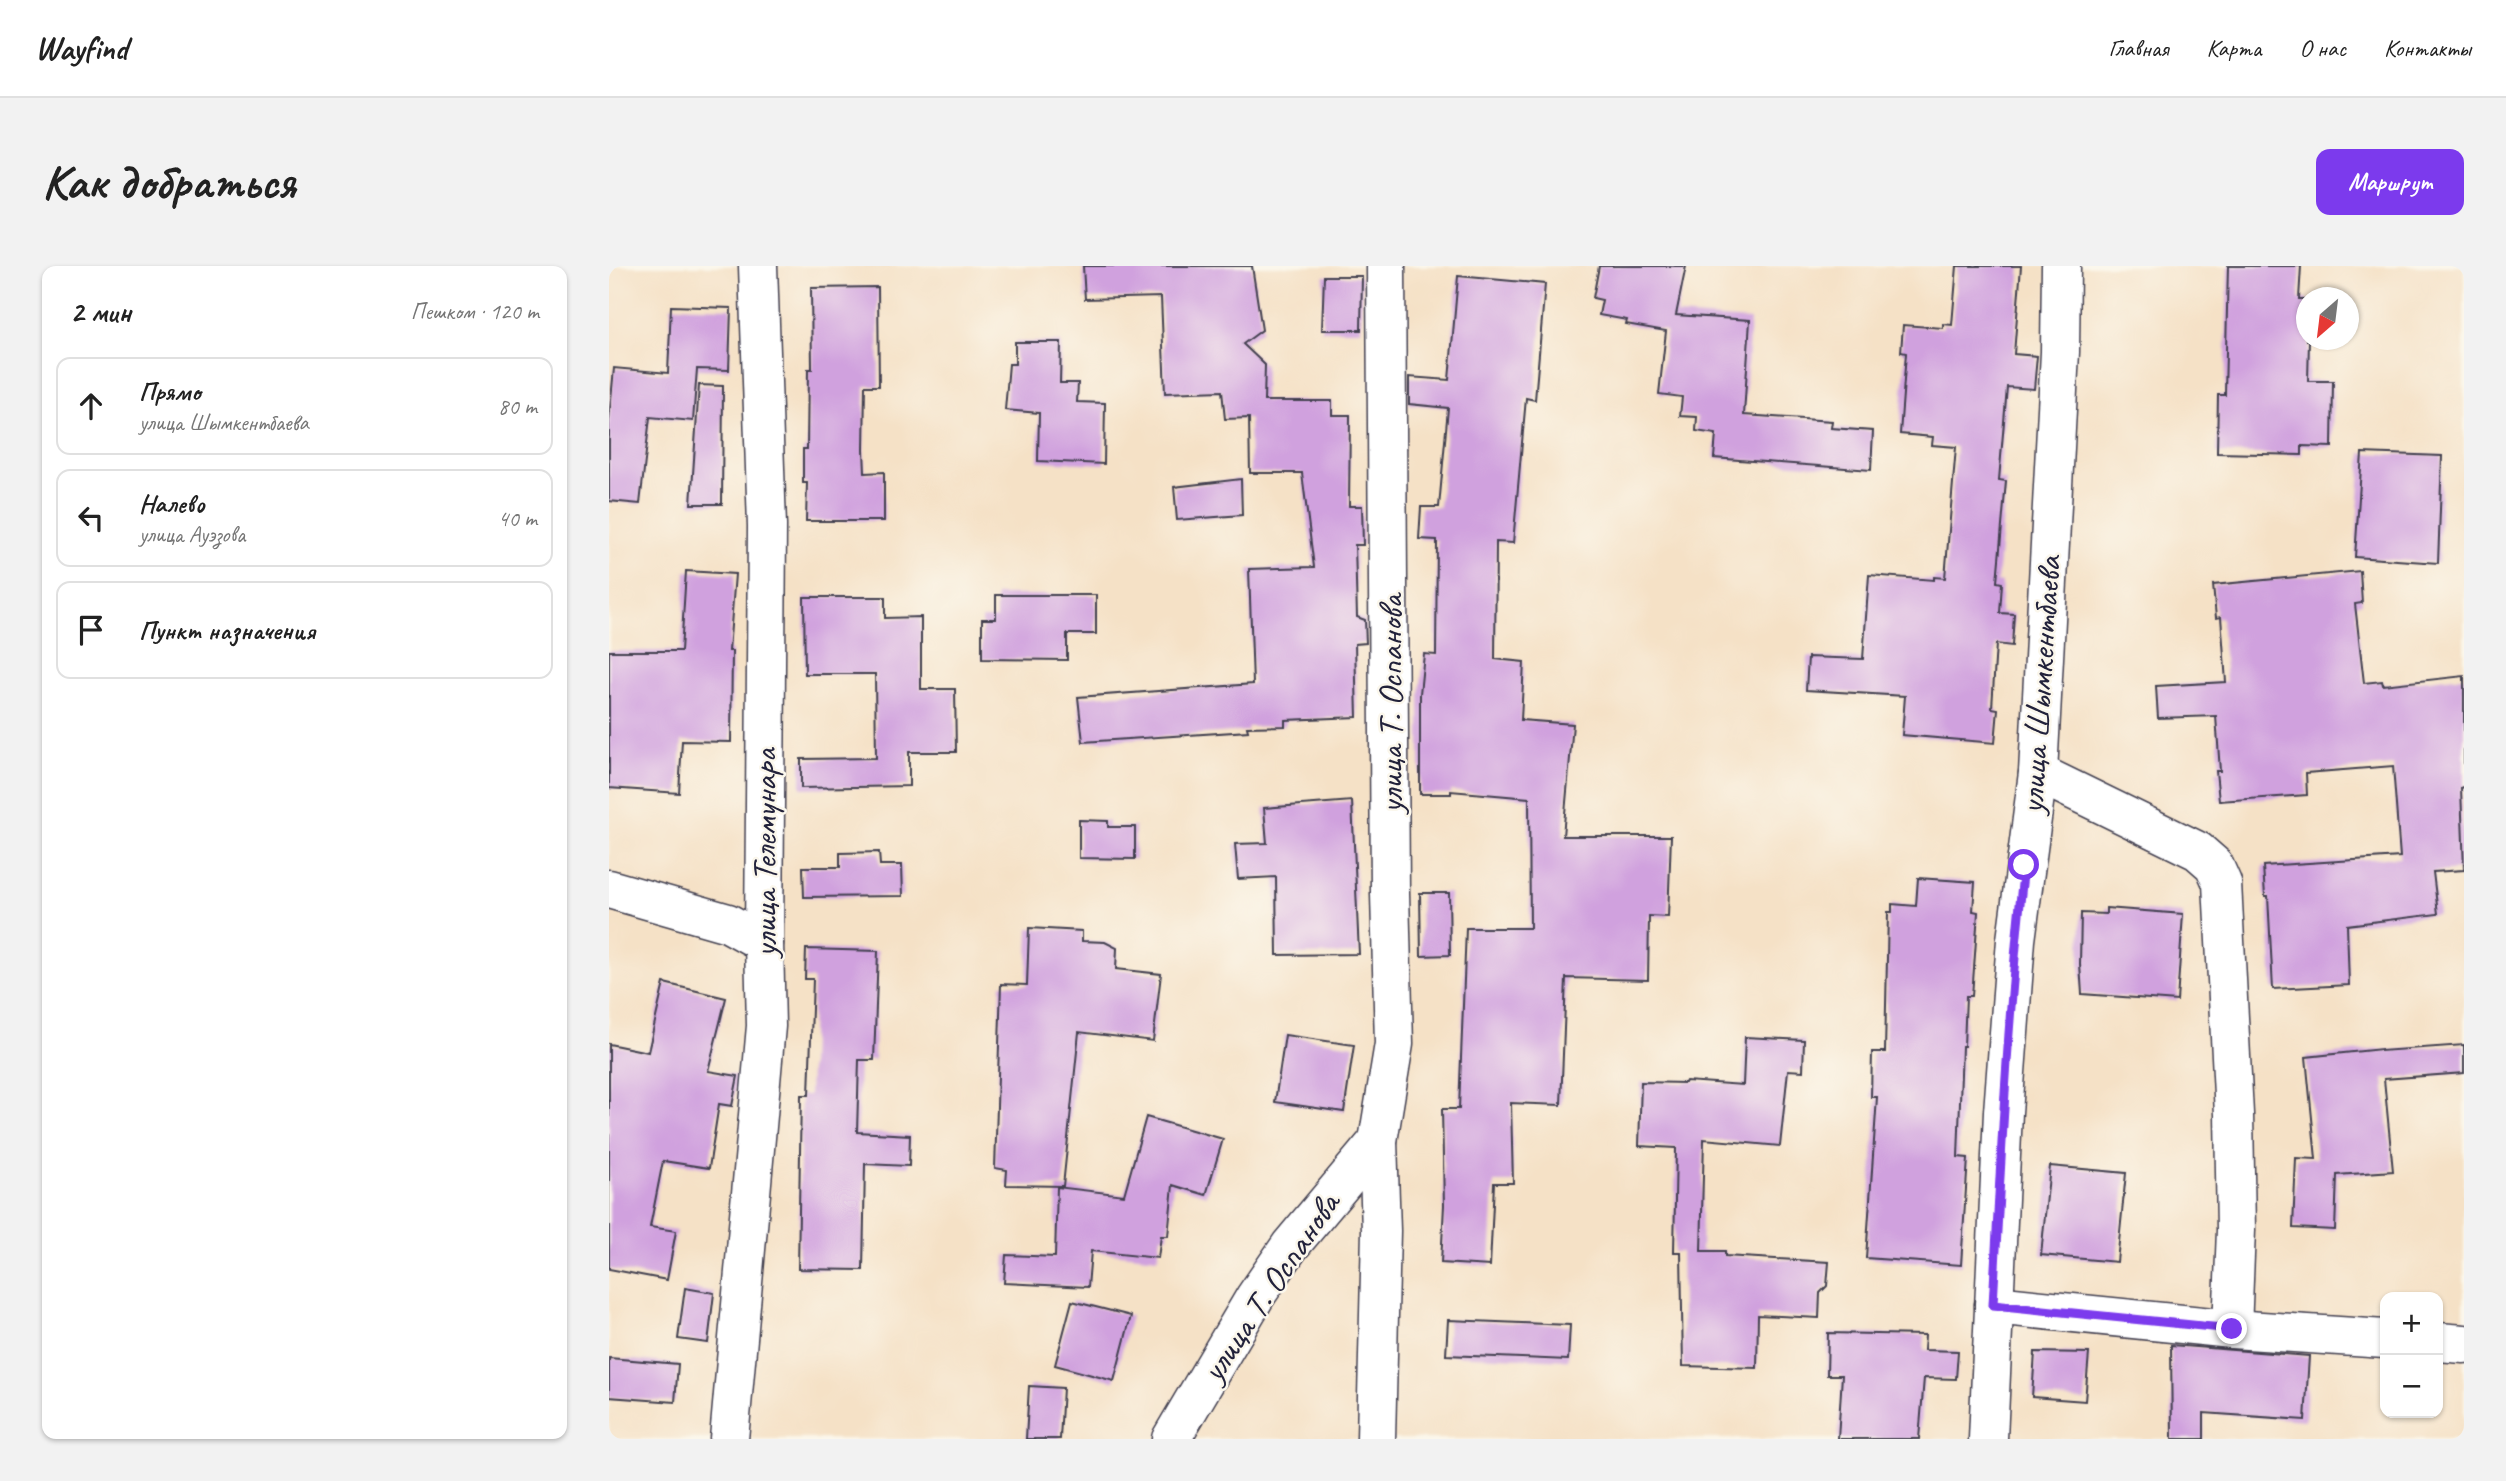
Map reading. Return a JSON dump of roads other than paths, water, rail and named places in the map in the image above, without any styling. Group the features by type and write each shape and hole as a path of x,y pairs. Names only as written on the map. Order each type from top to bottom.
{"street":[{"name":"улица Телемунара","path":"729,1439 766,1026 764,943 767,526 758,266"},
{"name":"улица Т. Оспанова","path":"1376,1439 1381,1231 1377,1141 1394,1044 1390,894 1386,266"},
{"name":"улица Шымкентбаева","path":"1988,1439 2003,1112 2016,940 2038,773 2060,352 2061,266"},
{"path":"2038,773 2198,851 2214,866 2222,883 2234,1114 2236,1230 2232,1329"},
{"path":"609,889 729,923 764,943"},
{"name":"улица Т. Оспанова","path":"1171,1439 1255,1297 1290,1246 1377,1141"},
{"path":"1993,1305 2232,1329 2380,1339"},
{"path":"2443,1342 2464,1344"}]}
